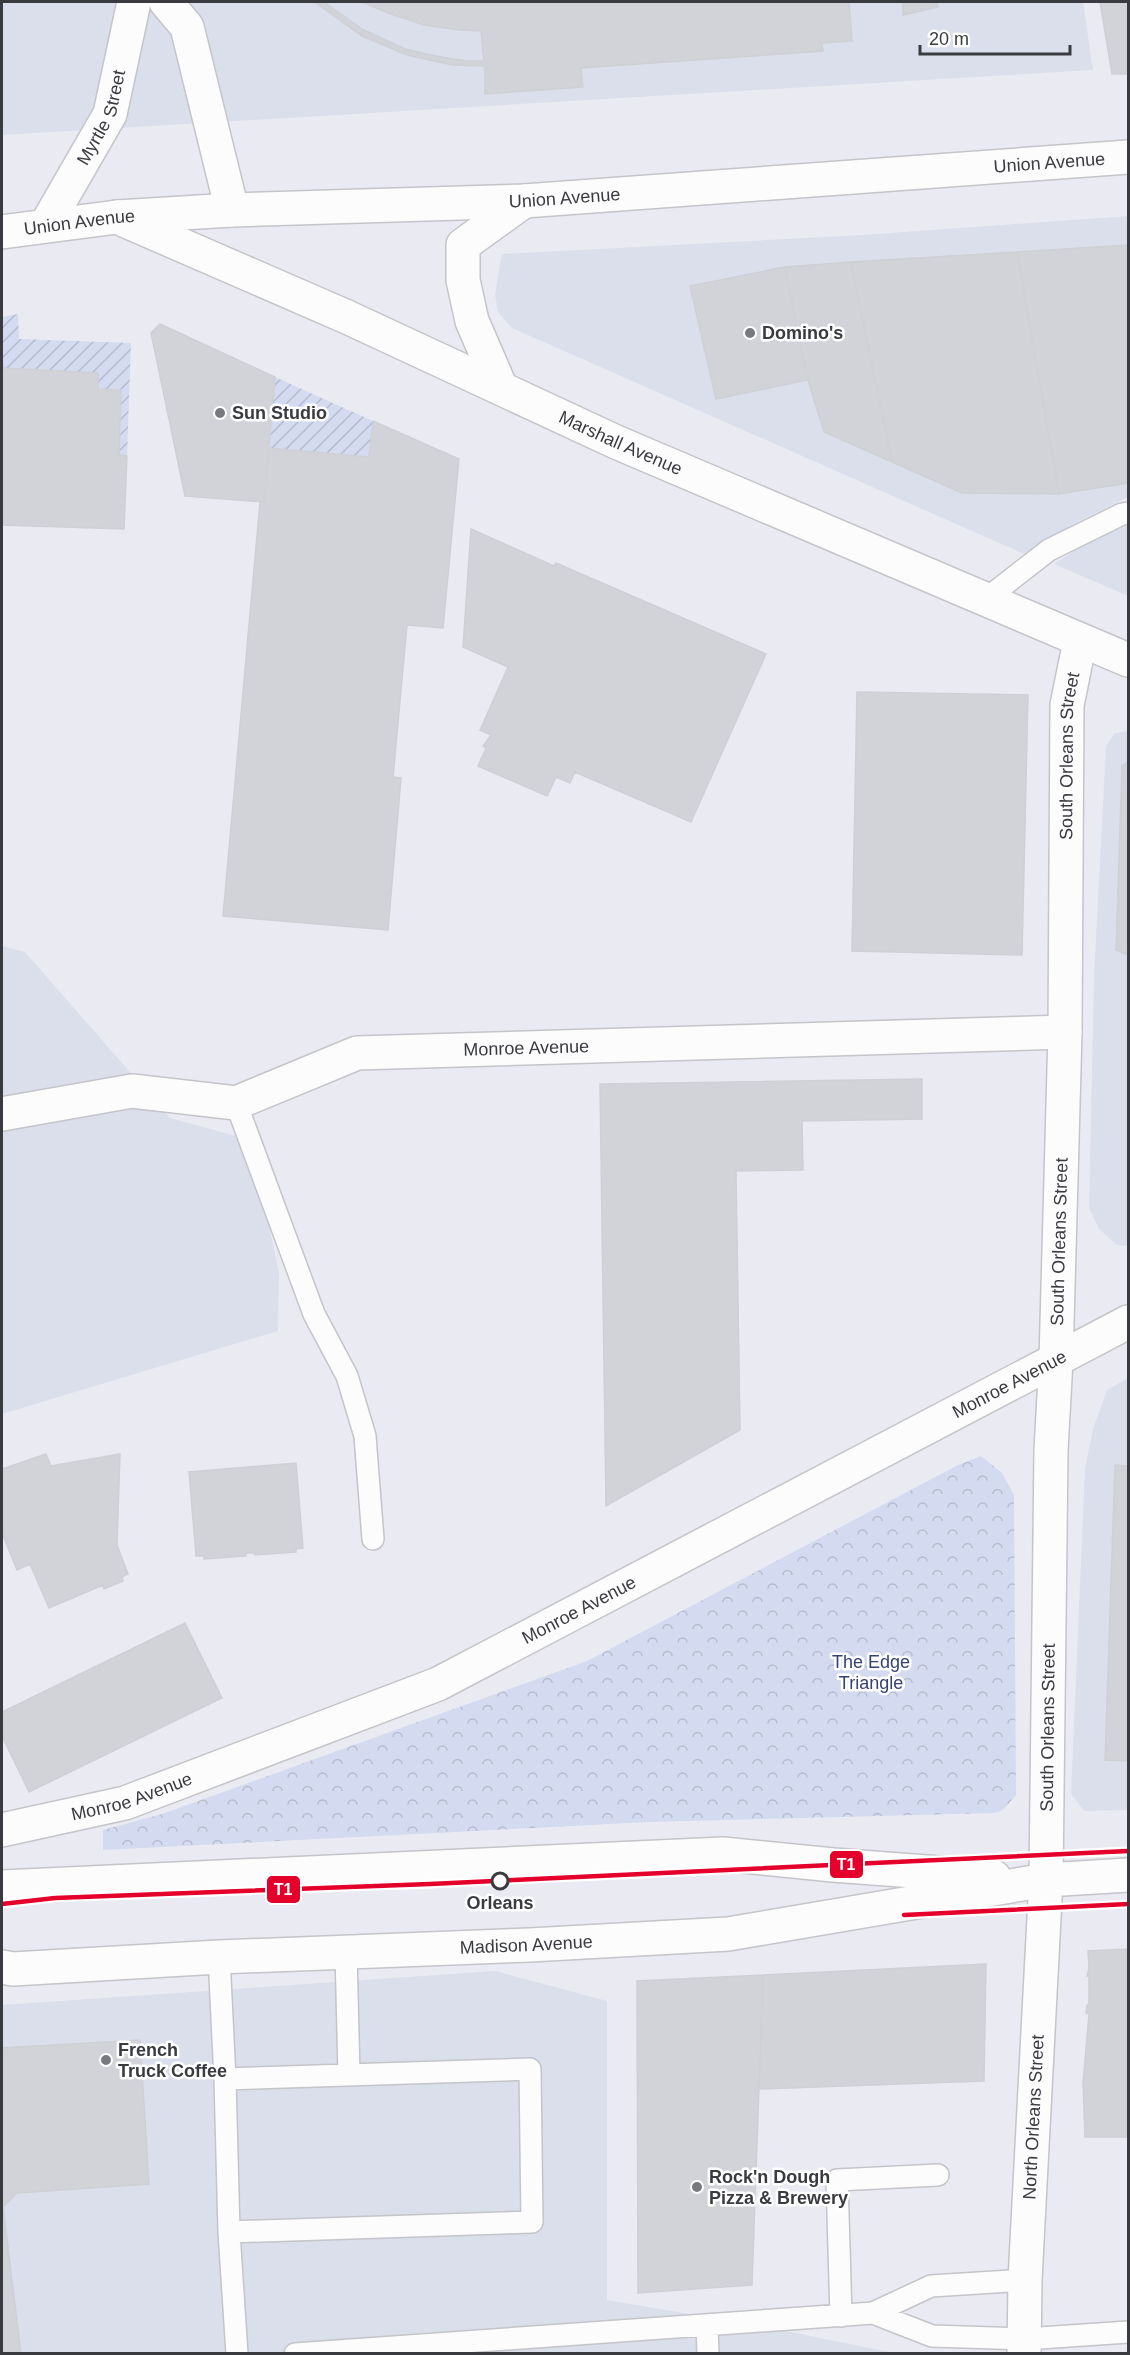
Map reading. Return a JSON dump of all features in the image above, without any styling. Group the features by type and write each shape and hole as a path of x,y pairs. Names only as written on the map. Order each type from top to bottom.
{"street":[{"name":"Myrtle Street","path":"46,225 110,114 134,2"},
{"path":"166,2 187,27 232,210"},
{"name":"Union Avenue","path":"2,232 117,217 232,210 524,201 1128,157"},
{"path":"501,388 472,321 462,280 463,245 524,201"},
{"name":"Marshall Avenue","path":"117,217 347,317 616,442 1128,660"},
{"name":"South Orleans Street","path":"1046,1880 1051,1450 1056,1360 1065,1032 1067,705 1080,641"},
{"name":"Monroe Avenue","path":"2,1114 132,1091 237,1103 357,1053 1065,1032"},
{"name":"Monroe Avenue","path":"2,1830 125,1803 438,1684 1128,1322"},
{"name":"Madison Avenue","path":"2,1887 723,1854 833,1865 1046,1880"},
{"name":"Madison Avenue","path":"2,1967 13,1969 219,1957 728,1934 1046,1880 1128,1875"},
{"name":"North Orleans Street","path":"1024,2346 1025,2280 1046,1880"}],"lane":[{"path":"986,598 1049,550 1128,513"},
{"path":"237,1103 314,1314 347,1376 364,1436 373,1539"},
{"path":"346,1952 349,2075"},
{"path":"219,1957 229,2232 237,2354"},
{"path":"225,2079 530,2069 532,2222 229,2232"},
{"path":"841,2316 837,2180 938,2175"},
{"path":"295,2354 873,2313 931,2286 1025,2280"},
{"path":"873,2313 932,2336 1024,2346 1128,2332"},
{"path":"707,2326 708,2354"}],"shaded area":[{"path":"2,2 1083,2 1093,70 2,135"},
{"path":"1128,216 1128,497 1077,522 1024,554 512,328 498,312 495,294 502,254 862,235"},
{"path":"1128,525 1128,596 1054,564 1104,532"},
{"path":"1128,731 1128,1246 1117,1245 1099,1229 1089,1208 1094,976 1106,746 1115,733"},
{"path":"2,946 25,952 170,1118 251,1140 279,1273 278,1331 2,1414"},
{"path":"1128,1378 1128,1810 1084,1811 1071,1794 1085,1468 1093,1429 1107,1390"},
{"path":"495,1971 607,2001 607,2300 761,2326 894,2353 2,2353 2,2005"}],"green space":[{"path":"18,314 19,339 131,343 127,456 119,455 121,390 98,389 98,373 2,368 2,317"},
{"path":"275,377 373,421 369,457 269,448"},
{"name":"The Edge Triangle","path":"981,1456 1002,1473 1014,1495 1016,1795 1003,1810 994,1813 649,1822 103,1850 103,1830 162,1814 587,1661 958,1465"}],"building":[{"path":"315,2 324,2 362,29 405,49 466,61 484,61 481,31 424,25 362,2 849,2 852,41 822,43 823,51 581,68 583,87 485,94 485,66 452,65 407,55 362,36"},
{"path":"903,2 937,2 938,7 903,15"},
{"path":"1100,2 1128,2 1128,74 1112,74"},
{"path":"1128,245 1128,483 1059,494 1017,252"},
{"path":"1017,252 1059,494 962,493 892,462 851,262"},
{"path":"851,262 892,462 824,432 808,380 785,267"},
{"name":"Domino's","path":"785,267 808,380 716,399 690,286"},
{"name":"Sun Studio","path":"160,324 275,377 264,502 185,496 151,333"},
{"path":"2,368 98,373 98,389 121,390 119,455 127,456 124,529 2,525"},
{"path":"373,421 459,459 443,628 407,625 393,777 401,778 388,930 223,916 260,502 264,502 269,448 369,457"},
{"path":"471,529 554,566 556,563 766,654 691,822 575,772 570,783 556,777 547,796 478,766 486,748 483,746 491,735 480,730 508,667 463,647"},
{"path":"857,692 1028,695 1022,955 852,951"},
{"path":"1128,762 1128,955 1116,950 1122,766"},
{"path":"922,1079 922,1119 802,1121 803,1170 736,1171 740,1430 606,1506 600,1084"},
{"path":"46,1454 51,1466 120,1454 117,1545 128,1574 122,1577 123,1581 104,1589 103,1585 49,1608 30,1564 17,1570 2,1533 2,1469"},
{"path":"296,1463 303,1548 296,1549 296,1552 255,1555 246,1553 246,1556 204,1559 204,1556 196,1556 189,1472"},
{"path":"1115,1465 1128,1466 1128,1761 1105,1760"},
{"path":"185,1623 222,1698 29,1792 2,1736 2,1712"},
{"path":"1128,1949 1128,2137 1085,2137 1083,2083 1089,2014 1086,2013 1087,2005 1089,2005 1088,1951"},
{"path":"986,1964 984,2081 759,2089 763,1975"},
{"name":"Rock'n Dough Pizza & Brewery","path":"763,1975 752,2285 638,2293 637,1981"},
{"path":"140,2040 149,2184 17,2193 3,2207 21,2354 2,2354 2,2048"}],"transit line":[{"name":"T1","path":"2,1904 55,1898 430,1884 1128,1851"},
{"name":"T1","path":"904,1915 1128,1904"}],"place":[{"name":"Domino's","path":"750,333"},
{"name":"Sun Studio","path":"220,413"},
{"name":"Orleans","path":"500,1881"},
{"name":"French Truck Coffee","path":"106,2060"},
{"name":"Rock'n Dough Pizza & Brewery","path":"697,2187"}]}
